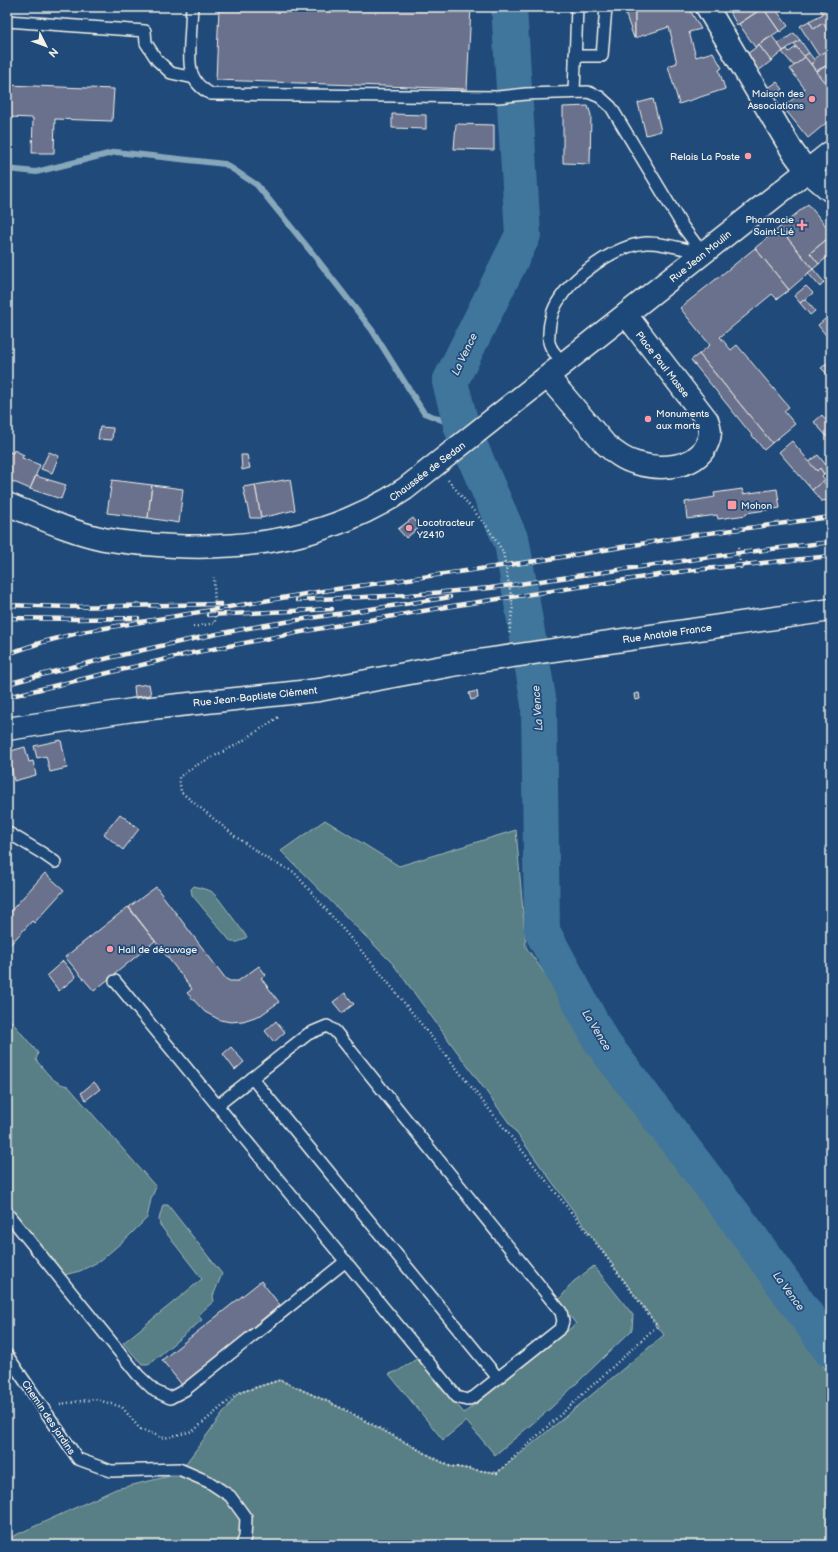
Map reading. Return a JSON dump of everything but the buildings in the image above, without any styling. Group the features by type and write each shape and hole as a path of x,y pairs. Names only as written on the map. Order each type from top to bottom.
{"street":[{"path":"707,7 790,146 807,171 831,191"},
{"name":"Rue Jean Moulin","path":"627,316 831,152"},
{"name":"Chaussée de Sedan","path":"7,504 79,532 124,542 198,547 253,544 319,530 349,520 406,490 627,316"},
{"name":"Place Paul Masse","path":"548,377 605,444 615,453 624,458 636,463 662,467 690,462 698,456 705,448 710,438 711,430 707,420 627,316"},
{"name":"Rue Anatole France","path":"503,657 831,610"},
{"name":"Rue Jean-Baptiste Clément","path":"7,729 133,710 319,690 503,657"}],"lane":[{"path":"192,7 189,66 201,89 211,94 498,97 526,94 588,92 600,97 611,107 683,227 703,254"},
{"path":"574,92 577,7"},
{"path":"575,56 602,56 606,7"},
{"path":"7,21 145,31 146,43 157,60 172,73 194,78"},
{"path":"565,364 549,345 549,327 556,304 571,286 588,270 608,255 627,247 646,243 666,245 703,254"},
{"path":"7,832 42,852 55,862"},
{"path":"115,981 457,1397 467,1400 474,1397 561,1328 563,1321 561,1312 335,1031 327,1026 308,1034 218,1105"},
{"path":"252,1078 498,1378"},
{"path":"7,1213 138,1375 155,1391 170,1398 185,1390 346,1261"},
{"name":"Chemin des jardins","path":"7,1355 78,1459 111,1471 179,1469 209,1482 230,1496 246,1518 245,1537 242,1545"}],"path":[{"path":"463,498 488,528 503,552 513,606 508,636"},
{"path":"735,526 736,533"},
{"path":"738,548 741,570"},
{"path":"193,627 215,623 214,577"},
{"path":"45,1410 61,1403 95,1399 122,1407 140,1429 164,1438 192,1431 238,1393 280,1380 346,1410 449,1466 498,1473 657,1326 595,1242 382,975 294,872 271,861 236,836 181,792 179,777 195,766 238,744 282,715"}],"green space":[{"path":"325,820 399,866 516,830 526,947 816,1358 831,1375 831,1545 7,1545 7,1539 116,1489 178,1474 238,1393 280,1380 329,1402 449,1466 497,1473 664,1335 393,964 281,851"},
{"path":"194,886 211,891 247,937 238,942 231,942 192,895 191,889"},
{"path":"7,1016 38,1053 36,1060 46,1072 54,1080 68,1086 156,1187 151,1199 147,1218 100,1261 80,1271 64,1275 7,1203"},
{"path":"163,1205 168,1205 222,1274 213,1296 214,1301 198,1315 202,1320 149,1364 142,1364 123,1343 202,1279 160,1225 159,1219"},
{"path":"594,1266 633,1315 632,1330 551,1408 495,1455 466,1421 443,1440 389,1374 398,1371 418,1358 464,1413 576,1324 558,1301 573,1282"}],"waterway":[{"name":"La Vence","path":"509,7 523,235 450,382 462,428 512,543 539,704 542,931 601,1041 748,1234 831,1350"},
{"path":"7,169 36,172 116,152 225,164 257,185 313,254 372,330 424,413 462,428"}],"railway":[{"path":"7,654 43,642 82,632 323,591 550,559 694,535 831,517"},
{"path":"297,600 409,595 490,588 739,553 831,542"},
{"path":"7,697 192,653 317,629 458,605 685,571 831,556"},
{"path":"7,684 125,654 243,629 450,597"},
{"path":"7,605 68,607 221,604"},
{"path":"208,615 332,609"},
{"path":"7,618 138,618"}],"place":[{"name":"Maison des Associations","path":"812,99"},
{"name":"Relais La Poste","path":"748,156"},
{"name":"Pharmacie Saint-Lié","path":"802,225"},
{"name":"Monuments aux morts","path":"648,419"},
{"name":"Mohon","path":"732,505"},
{"name":"Locotracteur Y2410","path":"409,528"},
{"name":"Hall de décuvage","path":"110,949"}]}
